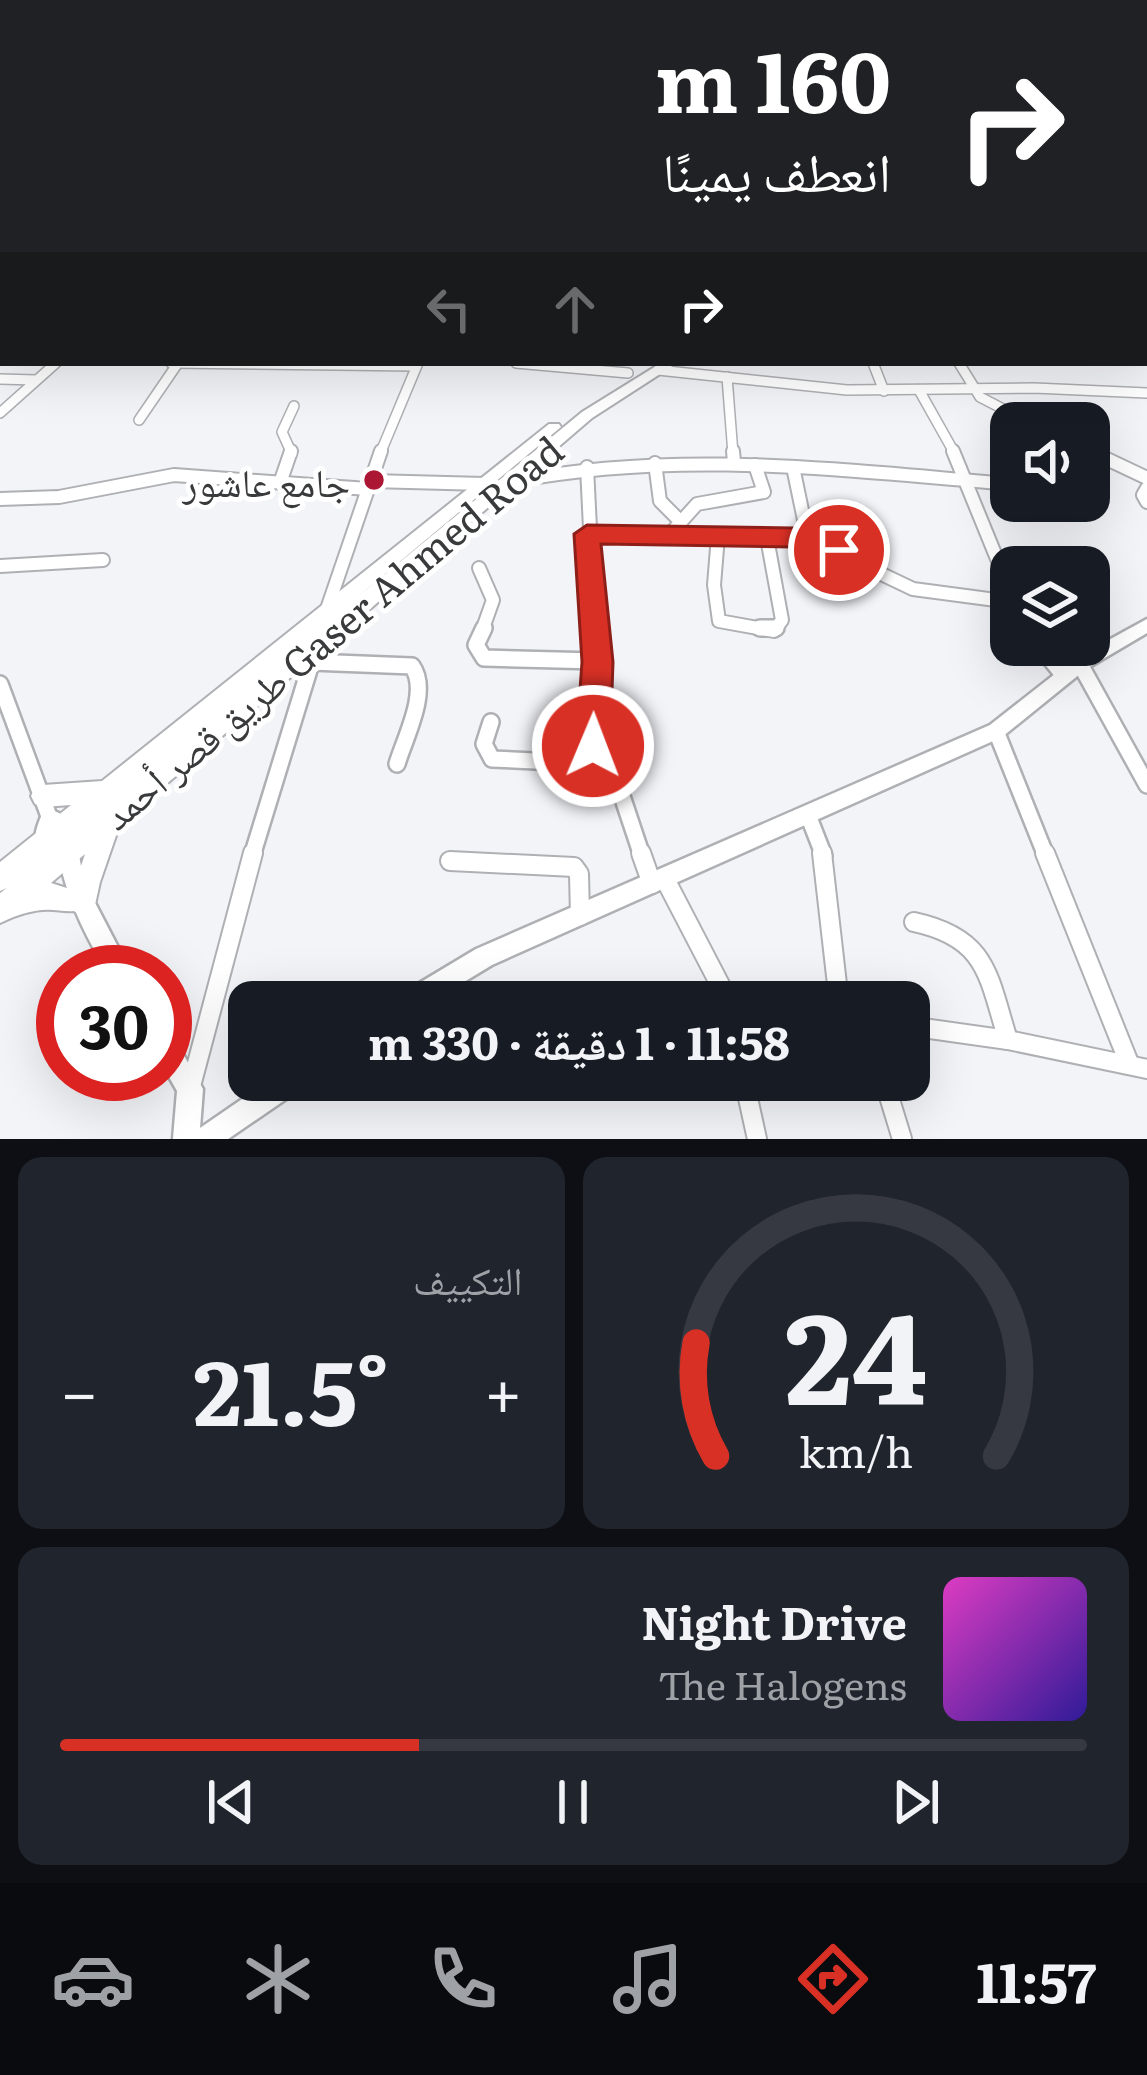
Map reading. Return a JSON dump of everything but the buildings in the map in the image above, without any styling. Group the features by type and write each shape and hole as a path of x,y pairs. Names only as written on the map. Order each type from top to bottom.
{"main road":[{"name":"طريق قصر أحمد Gaser Ahmed Road","path":"2,909 314,652 587,415 651,367"},
{"name":"طريق قصر أحمد Gaser Ahmed Road","path":"53,814 107,791 592,396 651,367"},
{"path":"53,814 107,791"},
{"path":"2,909 50,896 79,907 110,818"},
{"path":"0,878 44,843"}],"street":[{"path":"1,412 53,366"},
{"path":"139,420 172,366"},
{"path":"324,615 416,366"},
{"path":"617,366 884,391 1147,393"},
{"path":"874,366 884,391"},
{"path":"961,366 973,389 990,403"},
{"path":"727,377 734,462"},
{"path":"0,380 37,380"},
{"path":"919,390 966,483 991,546"},
{"path":"280,483 292,456 282,432 294,406"},
{"path":"1110,461 1147,478"},
{"path":"508,482 587,467 734,462 990,484"},
{"path":"655,463 660,501 677,518"},
{"path":"670,535 677,518 718,494 764,492 755,464"},
{"path":"587,467 597,662 593,746 600,764 619,787 658,881 717,981"},
{"path":"793,467 808,539"},
{"path":"0,499 59,497 174,475 280,483 484,484"},
{"path":"1147,488 1147,502"},
{"path":"587,534 808,539 913,589 990,596"},
{"path":"718,536 714,585 719,621 774,631 782,620 767,538"},
{"path":"0,566 104,560"},
{"path":"479,568 496,598 492,618 476,645 484,658 597,662"},
{"path":"444,981 484,957 996,731 1072,670 1147,625"},
{"path":"192,1081 244,882 314,652 412,666 418,674 417,701 397,764"},
{"path":"1067,666 1147,785"},
{"path":"1,691 53,814 79,907"},
{"path":"491,722 484,744 492,759 600,764"},
{"path":"996,731 1138,1066"},
{"path":"53,814 44,843 47,871 79,907 103,945"},
{"path":"808,815 824,857 837,981"},
{"path":"450,861 564,863 579,874 580,916"},
{"path":"914,922 950,927 976,949 1008,1040"},
{"path":"930,1029 1138,1066"},
{"path":"186,1139 189,1101"},
{"path":"214,1136 263,1101"},
{"path":"749,1101 758,1139"},
{"path":"890,1101 902,1139"}],"place":[{"name":"جامع عاشور","path":"374,480"}],"route":[{"path":"593,746 597,662 587,534 793,538 839,550"}]}
